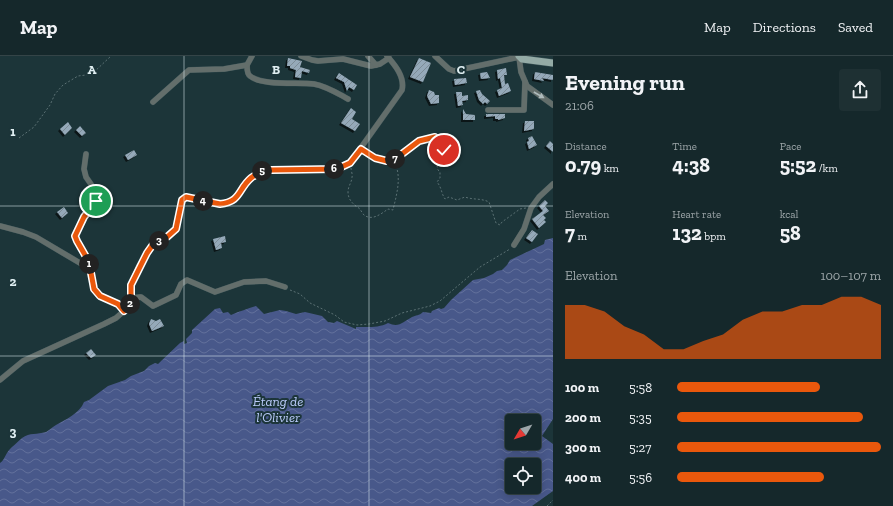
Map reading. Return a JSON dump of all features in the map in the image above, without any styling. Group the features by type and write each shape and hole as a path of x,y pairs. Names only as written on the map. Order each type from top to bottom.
{"main road":[{"path":"519,56 522,59 553,63"}],"street":[{"path":"153,102 189,70 224,70 246,65 252,56"},
{"path":"0,380 23,361 104,324 124,311 130,305 131,285 147,253 154,243 167,237 176,229 182,200 186,197 225,204 232,202 250,179 261,171 337,169 350,163 402,90 403,84 401,75 388,57 380,64 371,66 343,59 318,61 301,56"},
{"path":"368,56 376,65"},
{"path":"435,56 449,69 454,71 519,56 524,82 524,110 488,110"},
{"path":"246,65 250,76 262,81 315,84 348,99"},
{"path":"524,82 531,90 553,105"},
{"path":"86,154 84,169 86,177 95,190 96,201 84,217 75,236 89,262 94,289 100,296 118,304 124,311"},
{"path":"514,245 524,229 531,208 539,197 553,184"},
{"path":"0,226 36,237 90,269"},
{"path":"131,298 141,297 153,306 176,295 180,284 187,280 215,292 244,282 266,280 285,287"}],"path":[{"path":"19,138 34,127 50,105 55,94 63,85 78,76 93,73 111,56"},
{"path":"361,149 375,158 387,161 394,160 419,141 435,137 441,142 444,150 442,158 437,166 440,172 440,178 437,182 441,187 442,195 445,199 449,197 457,200 465,197 472,200 484,199 489,202 496,222 500,225 520,209 531,208"},
{"path":"350,163 352,178 349,183 349,198 353,205 359,207 368,217 376,217 388,209 393,210 399,184 398,167 394,160"},
{"path":"285,287 300,294 310,303 335,315 344,322 357,325 380,322 402,312 430,306 440,301 480,267 507,252 514,245"},
{"path":"547,506 553,500"}],"water":[{"name":"Étang de l'Olivier","path":"553,238 553,419 542,436 553,444 553,491 532,506 0,506 0,463 14,445 25,436 46,432 76,413 84,402 108,386 144,371 155,363 158,364 180,343 184,341 184,344 187,343 186,339 192,333 192,330 215,309 220,308 223,313 228,312 231,315 256,306 264,314 280,310 296,314 305,312 322,316 328,322 334,323 337,321 356,329 356,327 377,326 388,323 398,325 423,312 431,313 439,308 444,308 473,280 484,278 502,270 510,260 544,244 545,240"}],"building":[{"path":"288,58 302,61 300,67 310,70 309,73 302,71 301,78 295,77 296,70 290,68 290,66 287,66"},
{"path":"419,58 431,63 423,82 410,77"},
{"path":"506,68 507,75 504,75 505,84 508,83 511,91 499,96 497,90 502,88 500,78 498,79 497,70"},
{"path":"487,72 490,78 481,79 480,73"},
{"path":"535,72 553,75 553,80 542,78 544,81 534,79"},
{"path":"339,73 357,85 354,90 349,87 347,91 344,82 336,78"},
{"path":"466,78 467,83 455,85 454,79"},
{"path":"429,90 434,92 435,95 439,95 439,103 431,104 427,96"},
{"path":"480,90 482,94 490,101 487,104 485,102 483,104 479,100 476,91"},
{"path":"456,92 462,92 462,96 468,95 468,100 462,101 463,105 458,106"},
{"path":"351,108 356,112 352,119 360,124 355,131 341,123"},
{"path":"463,109 466,114 475,115 475,120 463,120"},
{"path":"486,114 505,114 505,118 498,120 495,119 495,116 486,117"},
{"path":"525,121 534,121 534,129 524,131"},
{"path":"68,122 72,128 65,135 60,129"},
{"path":"80,126 86,133 82,136 76,130"},
{"path":"532,136 537,145 529,149 527,142 529,141 528,138"},
{"path":"550,141 553,144 553,152 546,146"},
{"path":"134,150 137,155 128,160 125,155"},
{"path":"545,200 548,203 545,206 549,211 543,215 546,218 544,220 546,222 539,228 532,219 543,211 539,206"},
{"path":"64,207 68,213 62,218 57,212"},
{"path":"532,230 538,234 532,242 526,238"},
{"path":"225,236 226,242 221,243 222,248 216,250 213,239"},
{"path":"151,319 156,321 160,319 164,326 152,331 149,324"},
{"path":"91,349 96,355 91,358 86,353"}],"route":[{"path":"96,201 84,217 76,231 75,236 89,262 94,289 100,296 118,304 124,311 130,305 131,285 139,266 154,243 167,237 176,229 182,200 186,197 225,204 232,202 250,179 261,171 337,169 350,163 361,149 375,158 387,161 394,160 419,141 435,137 441,142 444,150"}]}
